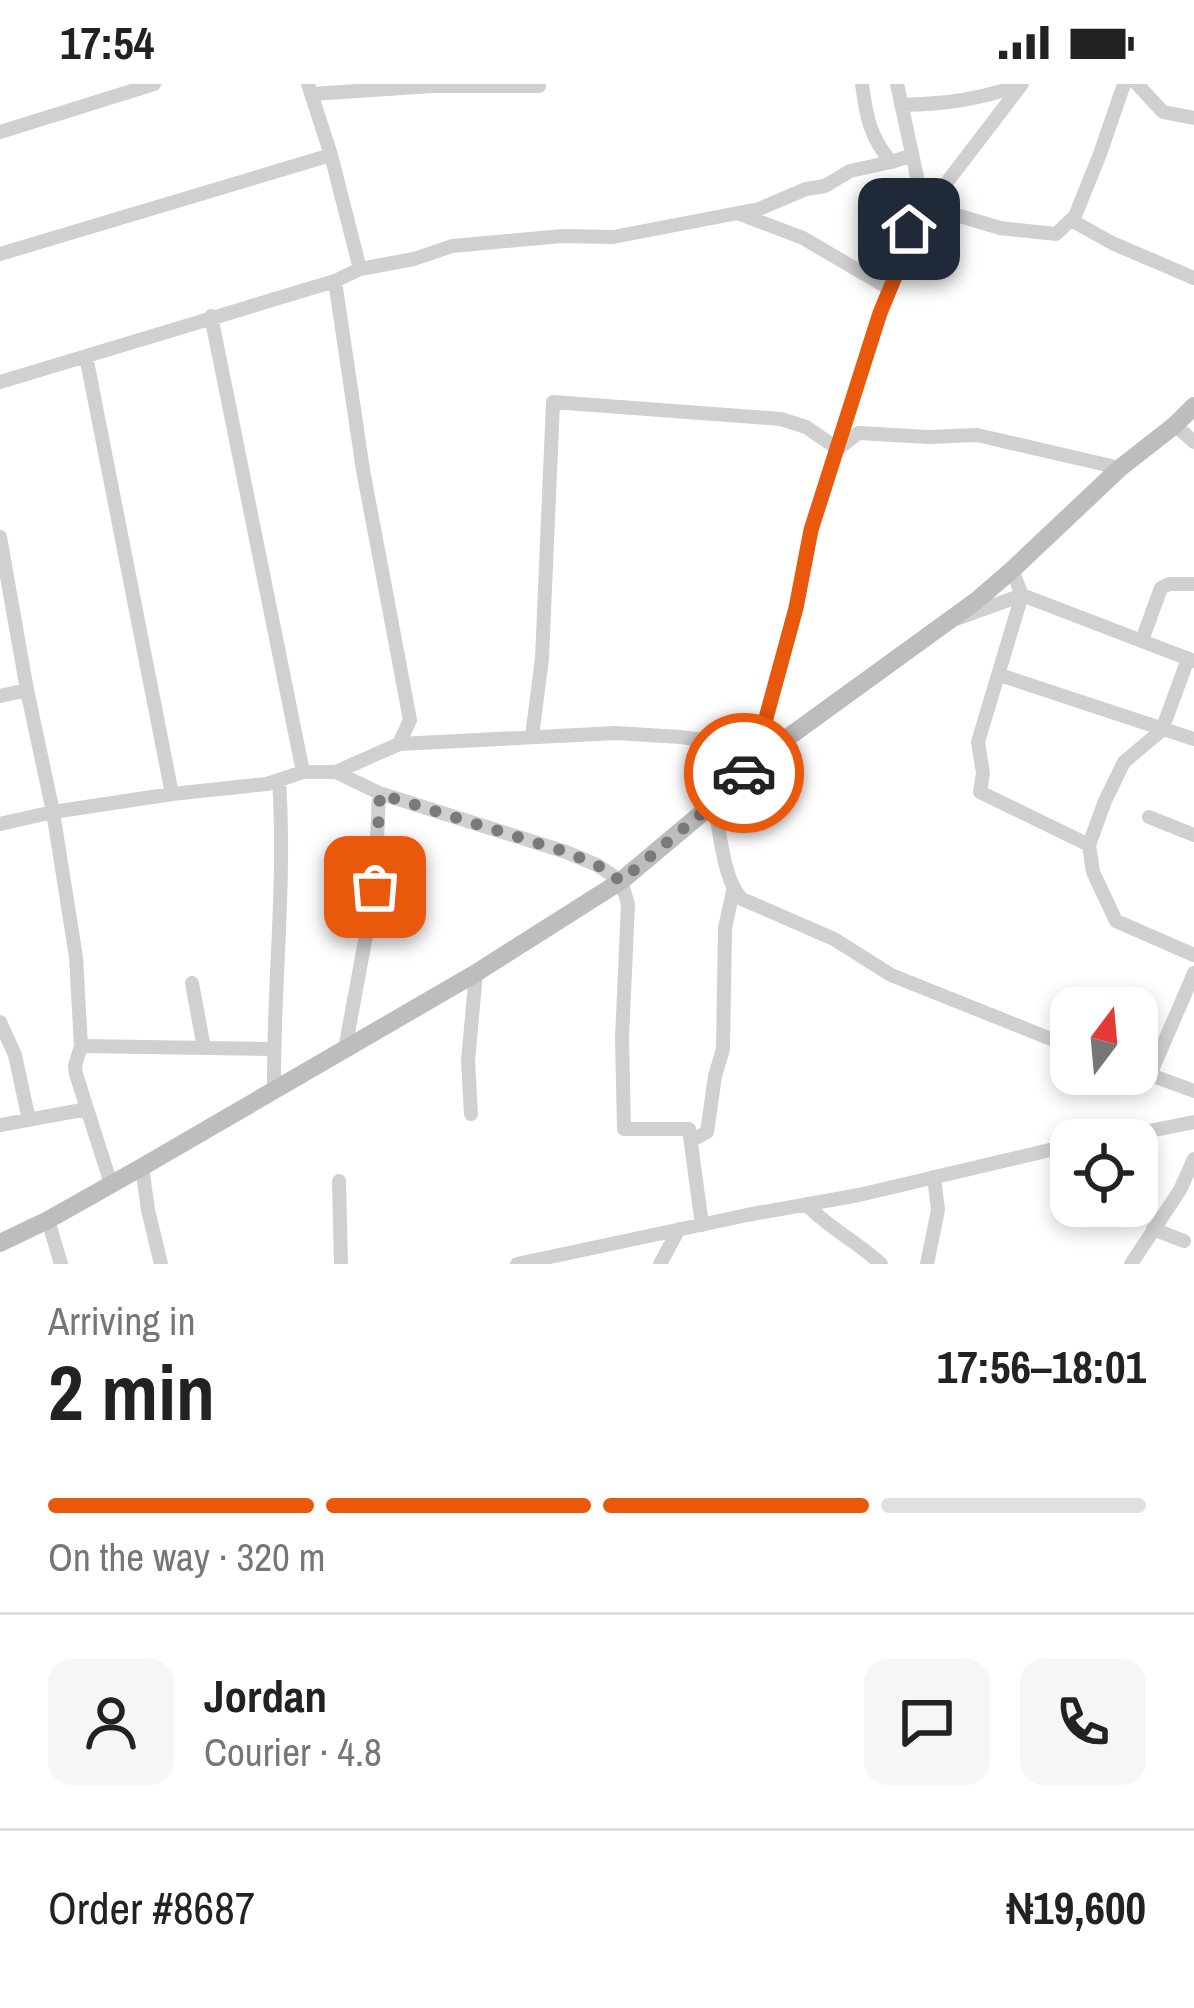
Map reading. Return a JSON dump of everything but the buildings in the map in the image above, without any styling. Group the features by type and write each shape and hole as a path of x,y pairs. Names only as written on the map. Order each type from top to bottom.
{"street":[{"path":"0,132 154,84"},
{"path":"862,84 866,121 891,162"},
{"path":"897,84 923,205"},
{"path":"901,105 949,104 1021,84"},
{"path":"756,754 796,608 811,530 909,229 1021,84"},
{"path":"923,205 1000,229 1056,234 1071,220 1124,84"},
{"path":"1137,84 1163,112 1194,118"},
{"path":"360,269 310,89 539,86"},
{"path":"0,254 331,154"},
{"path":"0,382 334,281 360,269 452,246 562,236 613,237 759,209 825,186 850,171 910,156"},
{"path":"738,213 803,238 890,290"},
{"path":"1071,220 1194,278"},
{"path":"334,281 363,470 410,720 399,744"},
{"path":"211,316 303,772"},
{"path":"86,356 172,794"},
{"path":"532,736 542,659 553,402 781,419 806,427 838,449"},
{"path":"0,1243 142,1167 476,973 621,881 714,803 756,754 944,624 1012,570 1194,406"},
{"path":"1175,425 1194,442"},
{"path":"838,449 857,434 977,435 1120,468"},
{"path":"0,537 76,957 81,1046 75,1066 111,1184"},
{"path":"1012,570 1022,595 978,742 983,773 980,792 1089,845"},
{"path":"1142,640 1160,588 1194,584"},
{"path":"944,624 1022,595 1191,660 1162,730 1124,762 1089,845 1093,872 1116,921 1194,955"},
{"path":"1000,675 1194,740"},
{"path":"0,696 27,690"},
{"path":"0,824 52,812 279,781 303,772 336,772 399,744 616,733 680,737 756,754"},
{"path":"336,772 380,794 566,852 621,881 628,904 622,1038 624,1130 689,1129 702,1225"},
{"path":"274,1090 283,835 279,781"},
{"path":"345,1049 375,887 380,794"},
{"path":"691,1141 707,1132 723,1048 725,928 734,891 714,803"},
{"path":"1149,817 1194,835"},
{"path":"734,891 891,974 1050,1038"},
{"path":"471,1114 468,1061 476,973"},
{"path":"1158,1044 1194,973"},
{"path":"192,983 204,1048"},
{"path":"0,1022 15,1055 28,1120"},
{"path":"81,1046 274,1049"},
{"path":"1158,1077 1194,1091"},
{"path":"0,1125 87,1109"},
{"path":"1158,1130 1194,1123"},
{"path":"517,1264 1050,1150"},
{"path":"1131,1264 1180,1190 1194,1159"},
{"path":"142,1167 161,1264"},
{"path":"927,1264 938,1210 934,1177"},
{"path":"340,1181 341,1264"},
{"path":"806,1204 881,1264"},
{"path":"48,1220 61,1264"},
{"path":"660,1264 679,1229"},
{"path":"1153,1229 1184,1241"}],"way so far":[{"path":"375,887 380,794 566,852 621,881 744,773"}],"route":[{"path":"744,773 754,762 796,608 811,530 909,229"}]}
